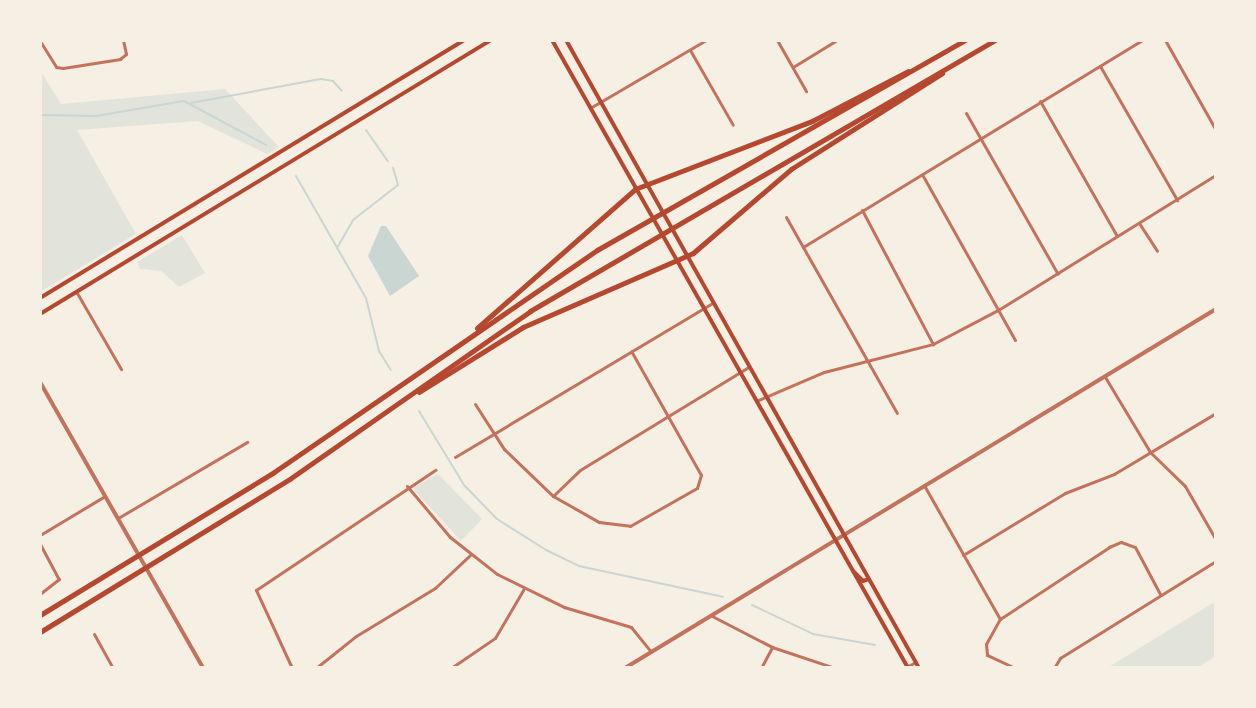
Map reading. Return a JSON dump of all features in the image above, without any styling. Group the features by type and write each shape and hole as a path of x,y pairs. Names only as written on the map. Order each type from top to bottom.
{"highway":[{"path":"40,615 274,472 597,250 965,40"},
{"path":"40,632 161,559 414,393 530,311 995,40"},
{"path":"414,393 428,390 523,327 679,261 791,169 935,81 945,69"},
{"path":"475,332 482,319 564,255 635,189 812,121 898,72 913,70"}],"main road":[{"path":"40,298 465,40"},
{"path":"40,314 491,40"},
{"path":"552,40 906,668"},
{"path":"566,40 918,665"},
{"path":"561,56 572,50"},
{"path":"852,570 863,581 869,579"}],"street":[{"path":"40,41 56,67 63,68 120,59 126,54 123,40"},
{"path":"590,108 706,40"},
{"path":"777,40 806,91"},
{"path":"793,67 837,40"},
{"path":"803,247 1142,40"},
{"path":"1165,40 1216,130"},
{"path":"690,50 733,125"},
{"path":"1100,66 1177,200"},
{"path":"1040,101 1117,236"},
{"path":"966,113 1058,274"},
{"path":"922,174 1015,340"},
{"path":"756,401 766,395 933,344 998,310 1216,175"},
{"path":"862,210 933,344"},
{"path":"786,217 897,413"},
{"path":"1139,223 1157,251"},
{"path":"76,292 121,369"},
{"path":"455,457 713,302"},
{"path":"625,668 1216,309"},
{"path":"475,404 493,435 553,496 586,517 623,528 697,488 701,475 631,351"},
{"path":"553,496 580,470 750,366"},
{"path":"1105,377 1150,452 1185,486 1216,540"},
{"path":"40,382 203,668"},
{"path":"963,555 1065,493 1114,474 1216,413"},
{"path":"118,518 247,442"},
{"path":"292,668 254,594 407,486 435,470"},
{"path":"407,486 470,555 523,590 631,627 651,652"},
{"path":"924,486 1000,619"},
{"path":"40,535 106,496"},
{"path":"1015,668 987,655 986,644 1000,619 1023,600 1121,542 1135,547 1160,594"},
{"path":"40,544 59,579 40,594"},
{"path":"316,668 356,636 435,588 470,555"},
{"path":"1054,668 1060,658 1216,561"},
{"path":"451,668 495,638 523,590"},
{"path":"712,616 772,647 835,668"},
{"path":"94,634 113,668"},
{"path":"761,668 772,647"},
{"path":"906,668 918,665"}],"shaded area":[{"path":"40,70 61,104 225,89 279,147 267,154 198,121 77,130 136,234 40,292"},
{"path":"381,226 386,226 419,276 390,296 368,256"},
{"path":"182,235 205,273 179,287 161,271 140,269 137,262"},
{"path":"438,474 482,519 461,541 415,491 414,487"},
{"path":"1216,601 1216,656 1197,668 1107,668"}],"waterway":[{"path":"191,103 321,79 333,81 342,91"},
{"path":"40,115 96,116 184,101 266,145"},
{"path":"366,130 388,161"},
{"path":"337,248 353,220 398,185 393,168"},
{"path":"296,176 366,298 379,351 391,370"},
{"path":"419,411 464,485 497,519 546,550 579,566 723,597"},
{"path":"752,605 813,634 875,645"}]}
